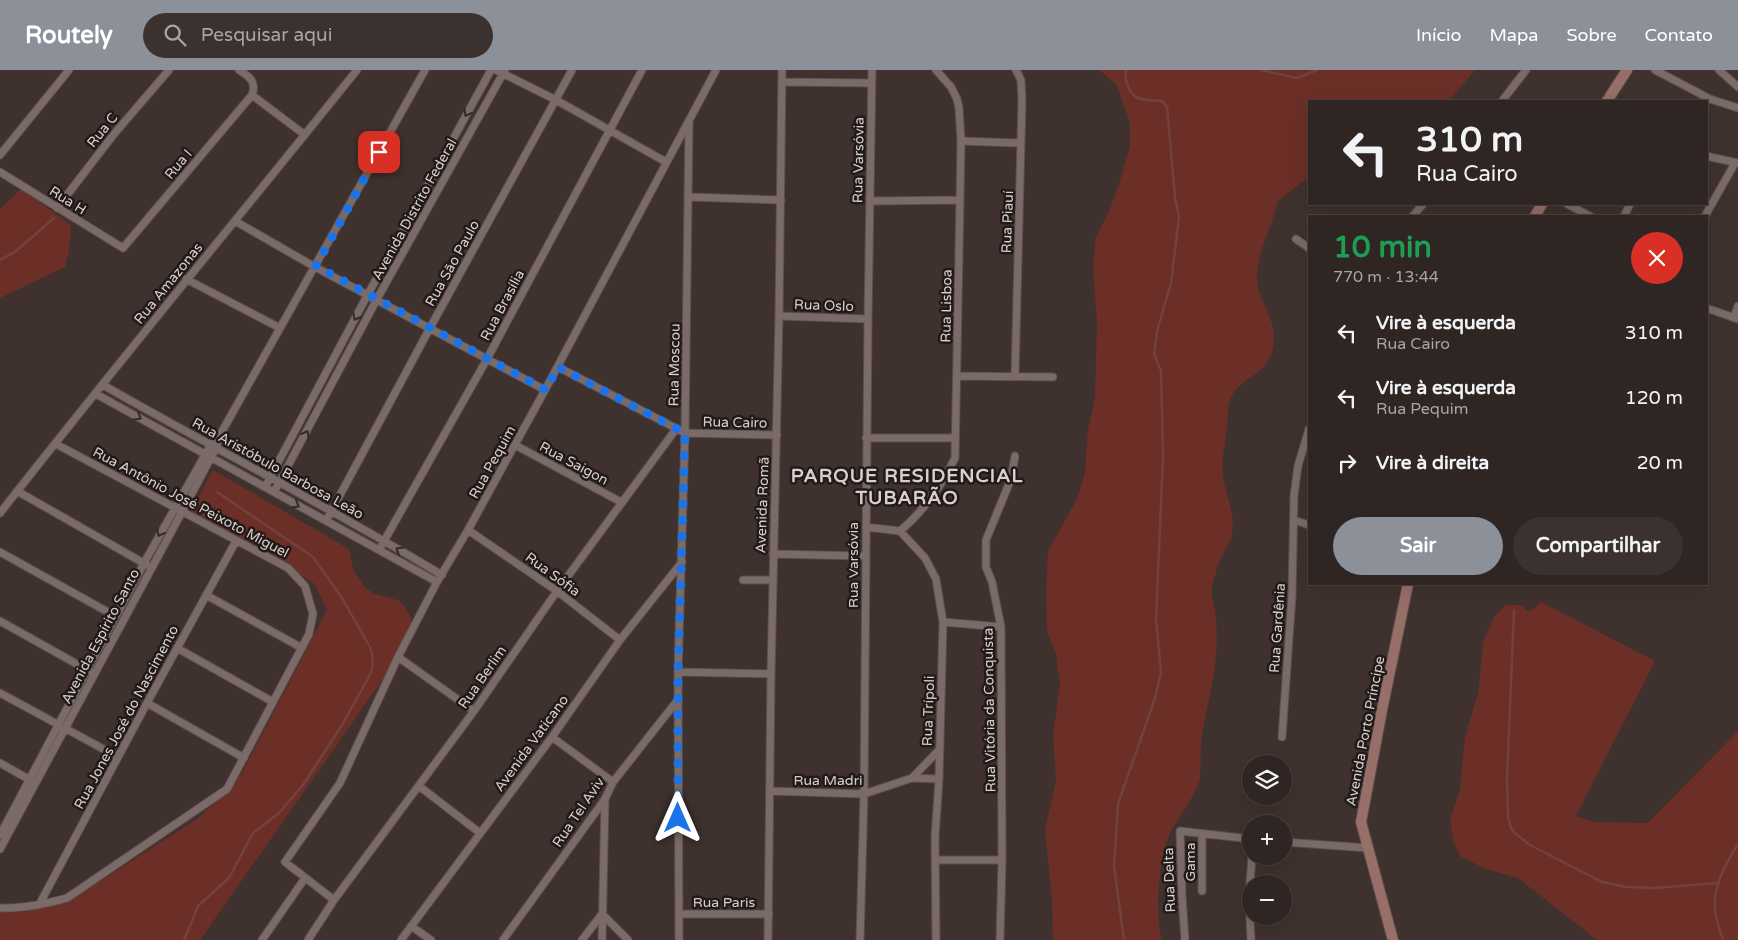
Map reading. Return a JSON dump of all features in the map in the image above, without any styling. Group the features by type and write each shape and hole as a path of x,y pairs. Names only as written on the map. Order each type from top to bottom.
{"street":[{"path":"0,155 69,70"},
{"name":"Rua C","path":"57,208 114,134 169,70"},
{"path":"239,70 252,81 254,88 252,95 305,135"},
{"name":"Rua Amazonas","path":"0,512 186,279 236,221 357,70"},
{"name":"Avenida Espírito Santo","path":"0,835 182,512 213,447 425,70"},
{"name":"Avenida Distrito Federal","path":"265,487 491,70"},
{"name":"Rua São Paulo","path":"326,521 572,70"},
{"name":"Rua Brasília","path":"380,550 487,359 642,70"},
{"name":"Rua Pequim","path":"305,878 285,862 340,783 398,656 546,390 716,70"},
{"name":"Avenida Romã","path":"768,940 772,580 777,435 782,70"},
{"name":"Rua Varsóvia","path":"860,940 864,794 866,438 872,70"},
{"name":"Rua Lisboa","path":"900,531 929,502 943,482 954,458 956,438 960,108 951,87 936,70"},
{"name":"Rua Piauí","path":"1014,376 1022,90 1021,80 1016,70"},
{"path":"1503,100 1526,70"},
{"path":"1608,100 1627,70"},
{"path":"1655,70 1710,99 1738,108"},
{"path":"1719,70 1738,87"},
{"path":"502,71 666,162"},
{"name":"Avenida Distrito Federal","path":"274,492 502,71"},
{"path":"782,82 872,83"},
{"name":"Rua I","path":"123,248 252,95"},
{"name":"Rua Moscou","path":"679,940 678,672 685,433 689,120"},
{"path":"961,141 1021,143"},
{"path":"1706,215 1737,163 1708,156"},
{"name":"Rua H","path":"0,172 123,248"},
{"path":"688,197 781,200"},
{"path":"871,201 960,200"},
{"path":"1569,205 1588,215"},
{"path":"236,221 546,390"},
{"path":"1296,239 1308,247"},
{"path":"186,279 280,328"},
{"path":"1708,309 1736,319 1738,306"},
{"name":"Rua Oslo","path":"779,316 868,319"},
{"name":"Rua Cairo","path":"558,367 685,433 777,435"},
{"path":"956,376 1053,377"},
{"name":"Rua Aristóbulo Barbosa Leão","path":"103,385 331,511 440,578"},
{"path":"96,394 380,550 440,578"},
{"name":"Rua Berlim","path":"308,940 334,900 419,786 557,591 676,429"},
{"name":"Rua Gardênia","path":"1282,737 1292,596 1294,496 1298,466 1308,432"},
{"path":"866,438 956,438"},
{"name":"Rua Antônio José Peixoto Miguel","path":"0,908 39,905 67,898 227,789 309,634 313,614 305,586 288,568 56,444"},
{"name":"Rua Saigon","path":"515,445 622,502"},
{"name":"Avenida Espírito Santo","path":"91,671 115,616 174,507 208,456"},
{"name":"Rua Vitória da Conquista","path":"1000,940 1002,860 1001,627 992,582 986,567 986,540 1011,479 1015,456"},
{"path":"17,491 151,567"},
{"path":"1294,520 1308,525"},
{"path":"866,528 900,531"},
{"name":"Rua Sófia","path":"468,530 557,591 620,640"},
{"name":"Rua Trípoli","path":"900,531 925,558 936,579 943,622 935,860 936,940"},
{"name":"Rua Jones José do Nascimento","path":"39,905 146,703 236,541"},
{"path":"0,552 115,616"},
{"path":"773,554 866,556"},
{"name":"Avenida Vaticano","path":"401,940 552,737 620,640 682,562"},
{"path":"743,580 772,580"},
{"name":"Avenida Porto Príncipe","path":"1394,940 1361,822 1408,585"},
{"path":"206,595 302,648"},
{"path":"0,621 91,671"},
{"path":"943,622 1001,627"},
{"path":"177,648 273,702"},
{"path":"398,656 474,710"},
{"path":"678,672 771,674"},
{"path":"0,693 118,757"},
{"name":"Rua Tel Aviv","path":"504,940 605,799 613,782 678,701"},
{"path":"146,703 244,758"},
{"path":"552,737 613,782"},
{"name":"Rua Madri","path":"912,778 939,750"},
{"path":"0,763 32,781"},
{"name":"Rua Madri","path":"770,791 864,794 912,778 939,779"},
{"name":"Avenida Espírito Santo","path":"0,849 32,781"},
{"path":"419,786 480,833"},
{"path":"602,940 605,799"},
{"name":"Rua Delta","path":"1185,940 1180,831 1242,838"},
{"name":"Gama","path":"1202,834 1202,891"},
{"path":"1292,843 1368,848"},
{"path":"935,860 1002,860"},
{"path":"1251,865 1249,898 1251,940"},
{"path":"262,940 305,878 334,900"},
{"path":"582,940 602,914"},
{"path":"602,914 628,940"},
{"name":"Rua Paris","path":"679,914 769,914"},
{"path":"411,926 431,940"}],"shaded area":[{"path":"1099,70 1475,70 1450,100 1308,100 1308,179 1277,202 1258,267 1258,287 1273,330 1272,352 1264,366 1238,387 1228,407 1222,468 1233,529 1231,541 1223,554 1212,587 1215,610 1216,657 1202,734 1199,782 1193,796 1172,829 1161,868 1158,915 1162,940 1053,940 1052,903 1045,829 1056,781 1053,735 1060,685 1056,654 1047,632 1046,590 1048,551 1077,499 1085,473 1088,429 1095,398 1097,321 1093,268 1096,237 1109,212 1130,146 1130,122 1116,84"},
{"path":"21,189 71,225 69,251 65,267 0,298 0,209"},
{"path":"213,470 349,549 353,569 365,588 375,594 398,600 403,604 411,618 411,639 200,940 0,940 0,911 18,910 75,897 200,817 242,773 327,610 315,584 191,511"},
{"path":"1541,602 1655,661 1576,816 1595,822 1648,823 1738,731 1738,940 1597,940 1518,878 1486,869 1460,856 1454,843 1450,819 1460,790 1465,737 1478,693 1483,642 1494,617 1506,605 1522,605 1529,612"}],"waterway":[{"path":"1124,940 1114,866 1118,804 1155,698 1161,672 1156,619 1163,457 1161,371 1154,354 1157,331 1171,283 1179,217 1175,197 1167,107 1162,101 1144,100 1135,96 1128,86 1126,70"},
{"path":"1261,70 1297,78 1317,70"},
{"path":"0,260 15,252 54,218"},
{"path":"184,940 198,906 229,878 253,833 279,813 303,785 342,725 371,673 373,663 370,647 342,598 313,557 217,492"},
{"path":"1514,610 1507,779 1508,817 1511,828 1530,845 1602,882 1626,887 1655,888 1718,883"},
{"path":"1723,940 1716,913 1716,892 1725,867 1738,844"}],"district":[{"name":"PARQUE RESIDENCIAL TUBARÃO","path":"907,486"}],"route":[{"path":"379,152 316,266 546,390 558,367 685,433 678,672 678,818"}]}
